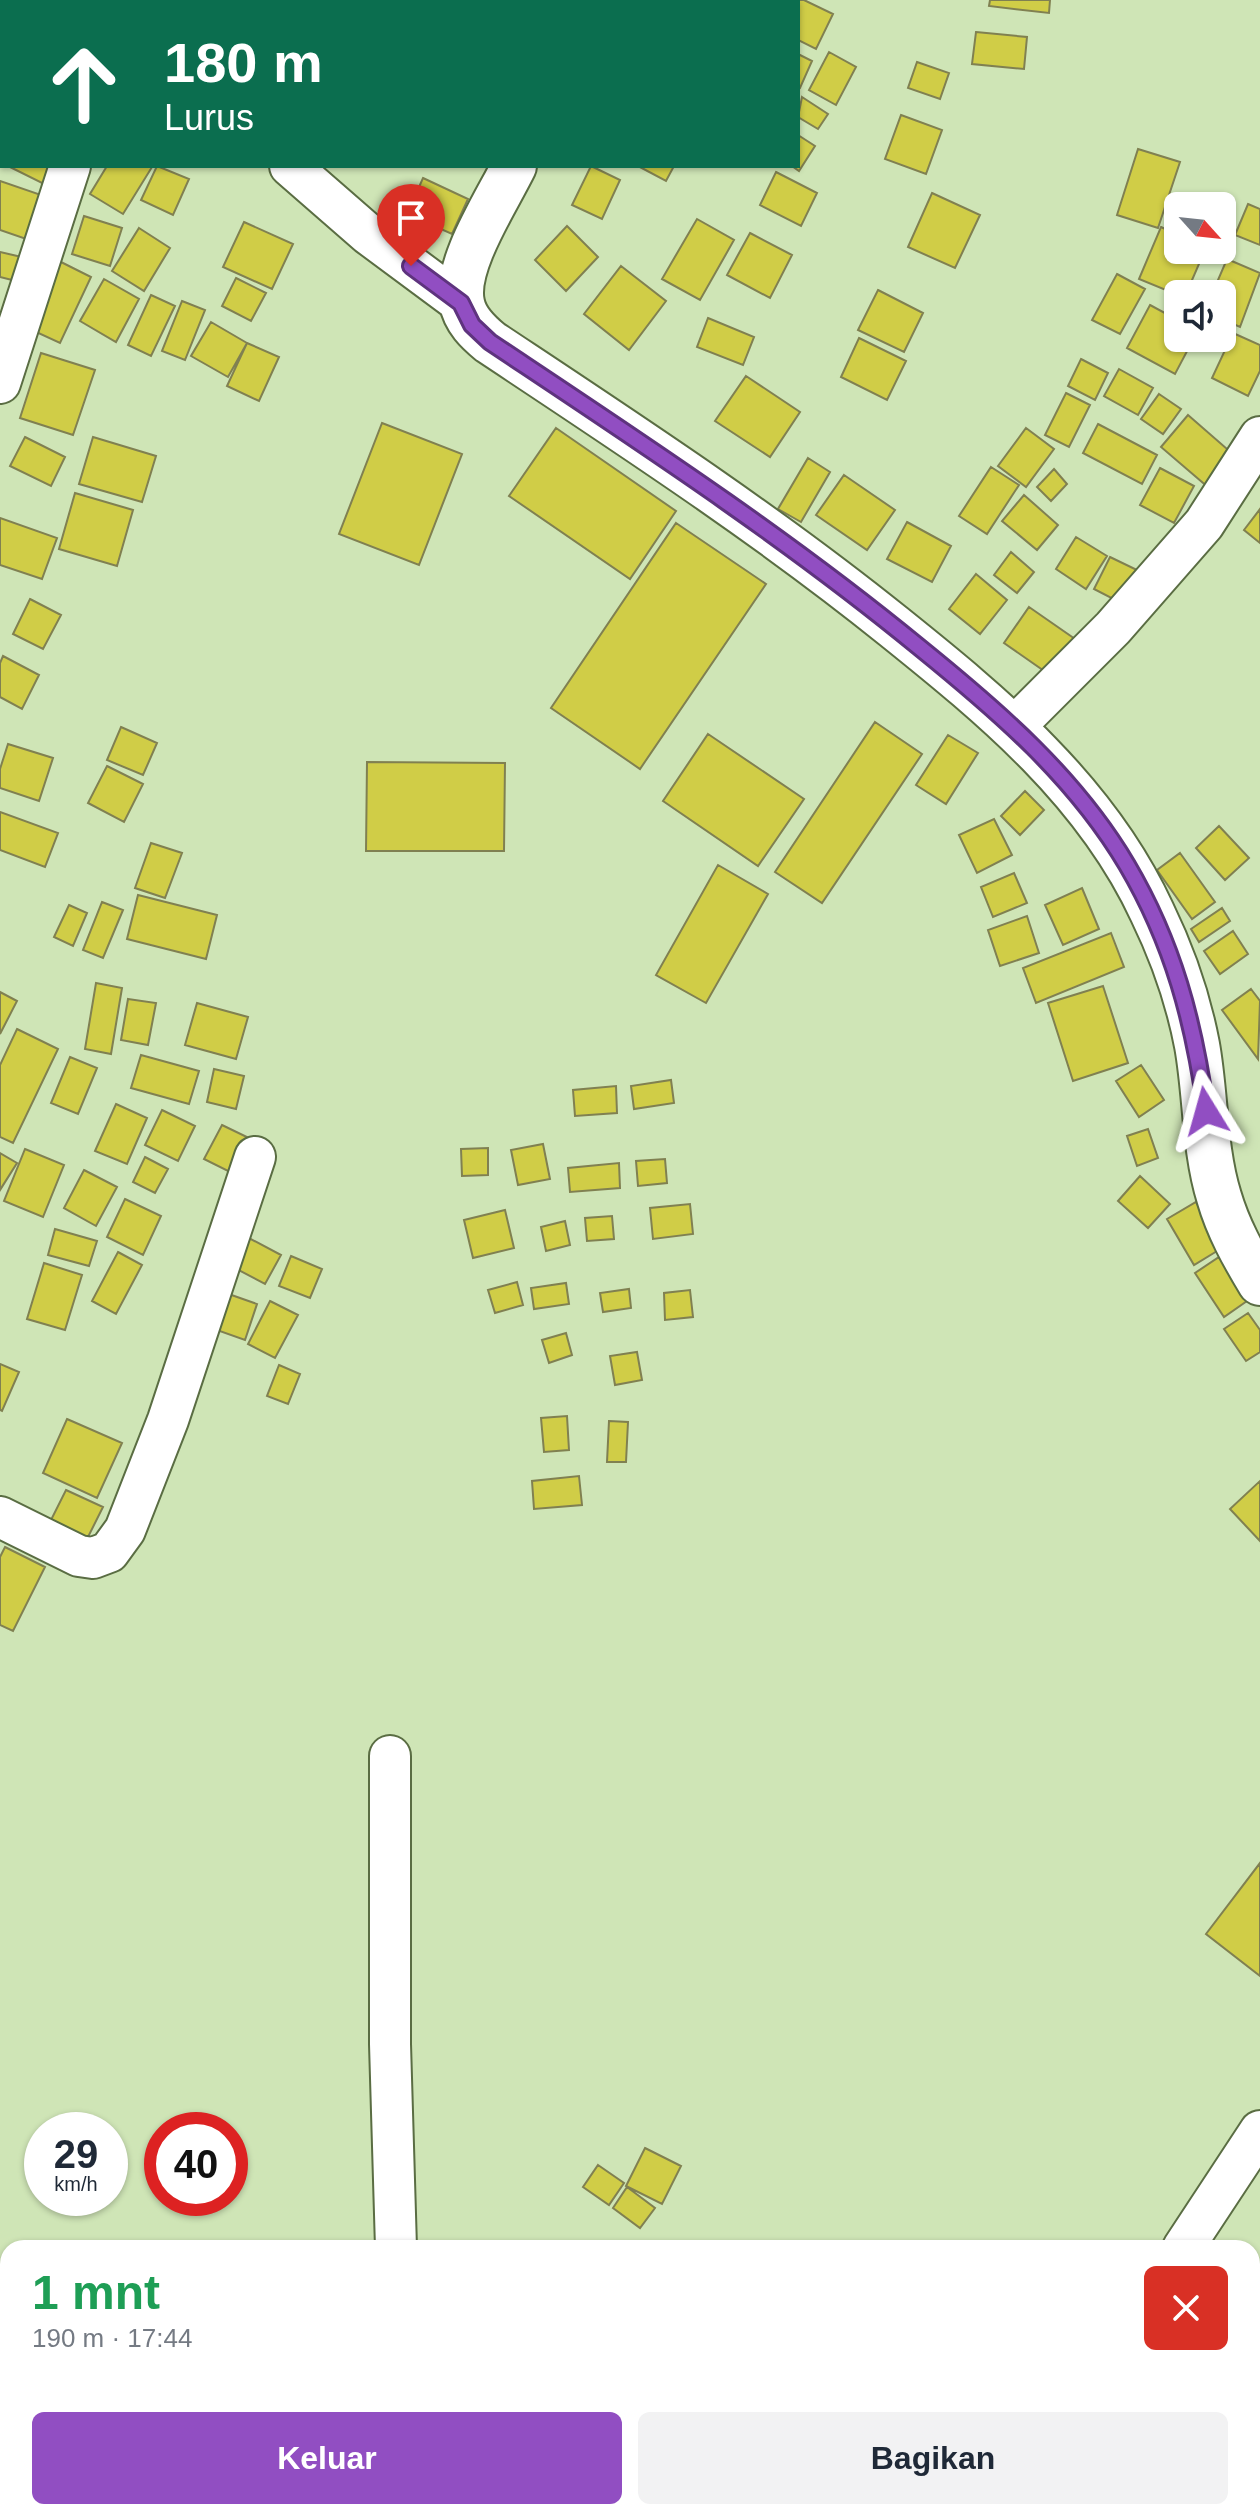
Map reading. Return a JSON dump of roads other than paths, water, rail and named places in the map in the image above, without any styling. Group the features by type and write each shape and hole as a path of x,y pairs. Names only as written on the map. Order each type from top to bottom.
{"street":[{"path":"0,383 69,168"},
{"path":"292,168 368,234 461,303 472,325 490,342 776,535 1015,726 1057,771 1126,863 1175,962 1197,1047 1218,1195 1239,1249 1260,1283"},
{"path":"461,303 463,274 513,168"},
{"path":"1015,726 1113,628 1204,524 1260,437"},
{"path":"0,1517 79,1556 93,1558 109,1552 125,1530 168,1420 255,1157"},
{"path":"390,1756 390,2044 396,2240"},
{"path":"1188,2240 1260,2131"}]}
